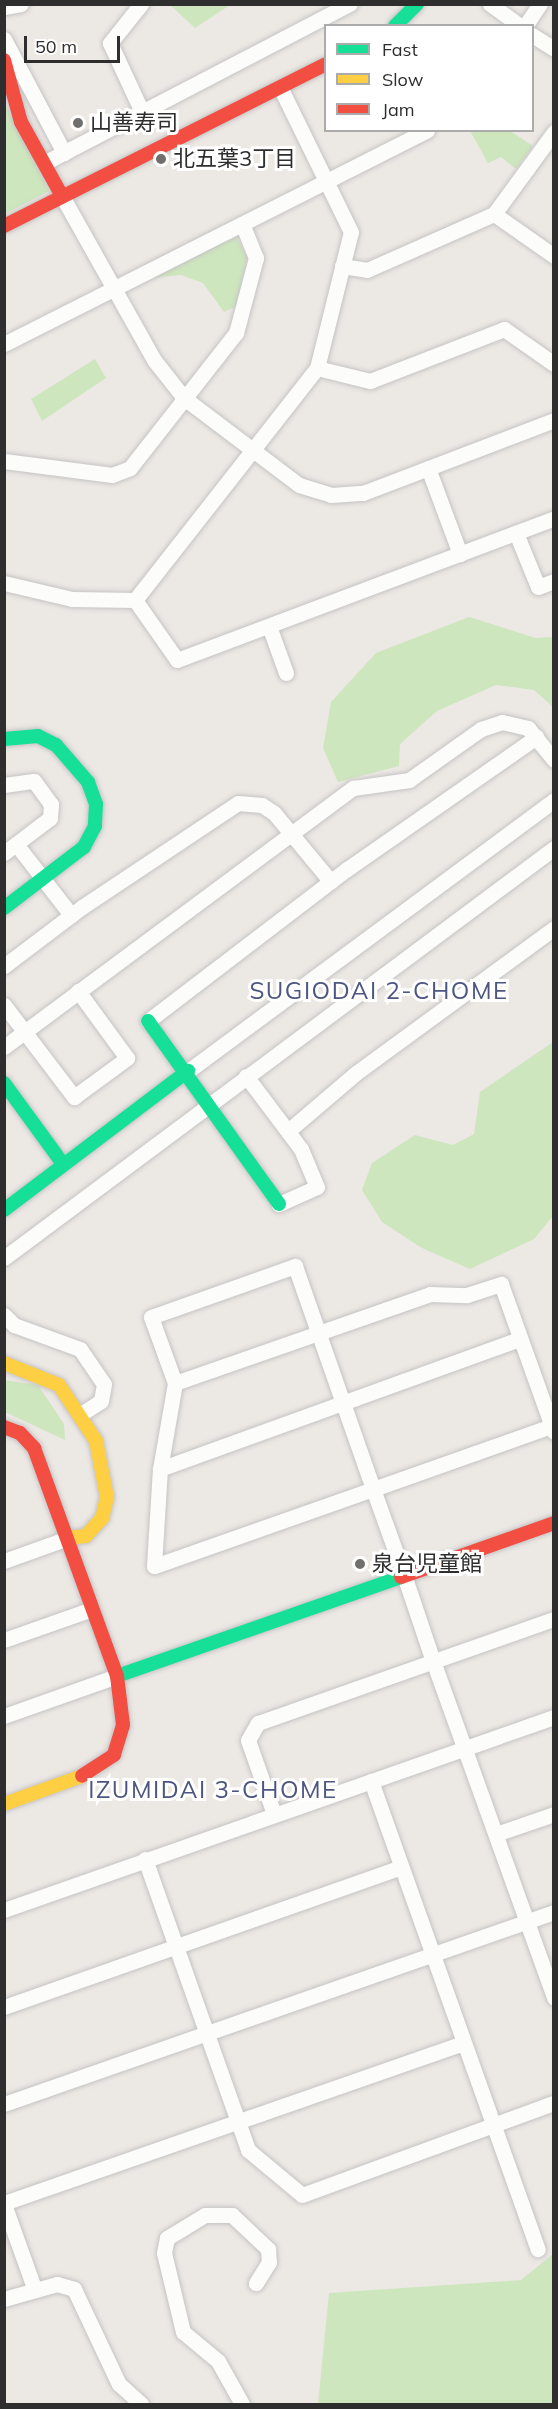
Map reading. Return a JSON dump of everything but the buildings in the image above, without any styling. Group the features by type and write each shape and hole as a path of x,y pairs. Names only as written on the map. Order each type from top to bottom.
{"street":[{"path":"4,7 21,4"},
{"path":"141,4 110,43 143,114"},
{"path":"44,164 350,4"},
{"path":"396,24 417,4"},
{"path":"490,4 517,24"},
{"path":"526,24 540,4"},
{"path":"534,35 554,50"},
{"path":"4,39 64,153"},
{"path":"4,60 11,96 44,164 153,360 184,398 299,485 331,495 363,493 554,420"},
{"path":"4,226 324,65"},
{"path":"135,600 317,368 351,232 328,180 280,87"},
{"path":"4,344 423,132"},
{"path":"342,266 367,270 494,214 548,153 554,132"},
{"path":"494,214 554,256"},
{"path":"4,461 112,475 130,468 236,333 256,258 242,224"},
{"path":"317,368 370,381 504,329 554,364"},
{"path":"428,468 460,554"},
{"path":"135,600 177,660 554,519"},
{"path":"516,532 538,587 554,581"},
{"path":"4,583 72,599 135,600"},
{"path":"269,626 286,673"},
{"path":"4,1047 293,835 353,788 409,780 495,723 528,728 554,760"},
{"path":"4,739 38,736 56,745 88,782 96,804 95,826 84,847 4,908"},
{"path":"246,1076 288,1131 317,1187 279,1204 211,1102 148,1021 331,882 536,737"},
{"path":"4,785 34,781 51,804 50,818 10,848 43,879 71,915"},
{"path":"4,1210 554,800"},
{"path":"4,966 71,915 238,803 262,805 293,835 331,882"},
{"path":"4,1258 554,848"},
{"path":"288,1131 356,1073 554,928"},
{"path":"4,1005 74,1097 127,1058 78,991"},
{"path":"4,1083 63,1164"},
{"path":"175,1383 319,1333 430,1294 467,1295 501,1284 553,1428 373,1490 154,1566 160,1470 175,1383 151,1317 296,1266 319,1333 343,1401 373,1490 404,1575 433,1661 554,1998"},
{"path":"4,1316 14,1325 80,1349 104,1384 101,1401 81,1414"},
{"path":"160,1470 343,1401 520,1339"},
{"path":"4,1363 42,1374 81,1414 96,1441 107,1497 102,1518 86,1536 68,1538 4,1561"},
{"path":"4,1427 34,1448 117,1676 123,1725 114,1755 94,1772 4,1804"},
{"path":"4,1716 554,1523"},
{"path":"4,1640 92,1609"},
{"path":"274,1814 248,1740 258,1724 554,1619"},
{"path":"4,1910 554,1717"},
{"path":"371,1781 538,2248"},
{"path":"496,1834 554,1815"},
{"path":"145,1860 248,2150 302,2194 554,2103"},
{"path":"4,2007 401,1867"},
{"path":"4,2104 554,1912"},
{"path":"34,2288 4,2203 236,2120 463,2043"},
{"path":"242,2404 218,2361 183,2332 164,2253 167,2238 205,2215 232,2215 268,2249 268,2262 256,2283"},
{"path":"4,2299 34,2288 57,2284 74,2289 119,2384 141,2404"}],"green space":[{"path":"170,5 230,5 195,28"},
{"path":"4,101 49,191 5,214 4,214"},
{"path":"471,132 512,132 533,146 516,169 501,157 488,163"},
{"path":"228,236 237,238 247,257 237,306 224,312 203,283 181,275 151,278"},
{"path":"95,359 106,378 42,421 31,399"},
{"path":"469,617 536,638 553,637 553,707 534,690 496,685 437,711 400,744 399,766 338,782 323,748 331,702 376,653"},
{"path":"553,1042 553,1216 534,1239 470,1269 422,1248 382,1222 362,1190 372,1163 415,1135 453,1145 474,1134 480,1092"},
{"path":"4,1380 38,1385 64,1424 65,1440 5,1412"},
{"path":"553,2254 553,2404 318,2404 329,2293 521,2280"}],"traffic: fast":[{"path":"397,24 417,4"},
{"path":"4,739 38,736 56,745 88,782 96,804 95,826 84,847 4,908"},
{"path":"148,1021 279,1204"},
{"path":"4,1210 188,1071"},
{"path":"4,1083 63,1164"},
{"path":"117,1676 401,1577"}],"traffic: slow":[{"path":"4,1363 59,1385 96,1441 107,1497 102,1518 86,1536 68,1538"},
{"path":"4,1804 82,1776"}],"traffic: jam":[{"path":"4,60 21,122 62,196"},
{"path":"4,226 324,65"},
{"path":"4,1427 20,1433 34,1448 117,1676 123,1725 114,1755 82,1776"},
{"path":"401,1577 554,1523"}],"place":[{"name":"山善寿司","path":"78,123"},
{"name":"北五葉3丁目","path":"161,159"},
{"name":"泉台児童館","path":"360,1564"}],"district":[{"name":"SUGIODAI 2-CHOME","path":"379,991"},
{"name":"IZUMIDAI 3-CHOME","path":"213,1790"}]}
